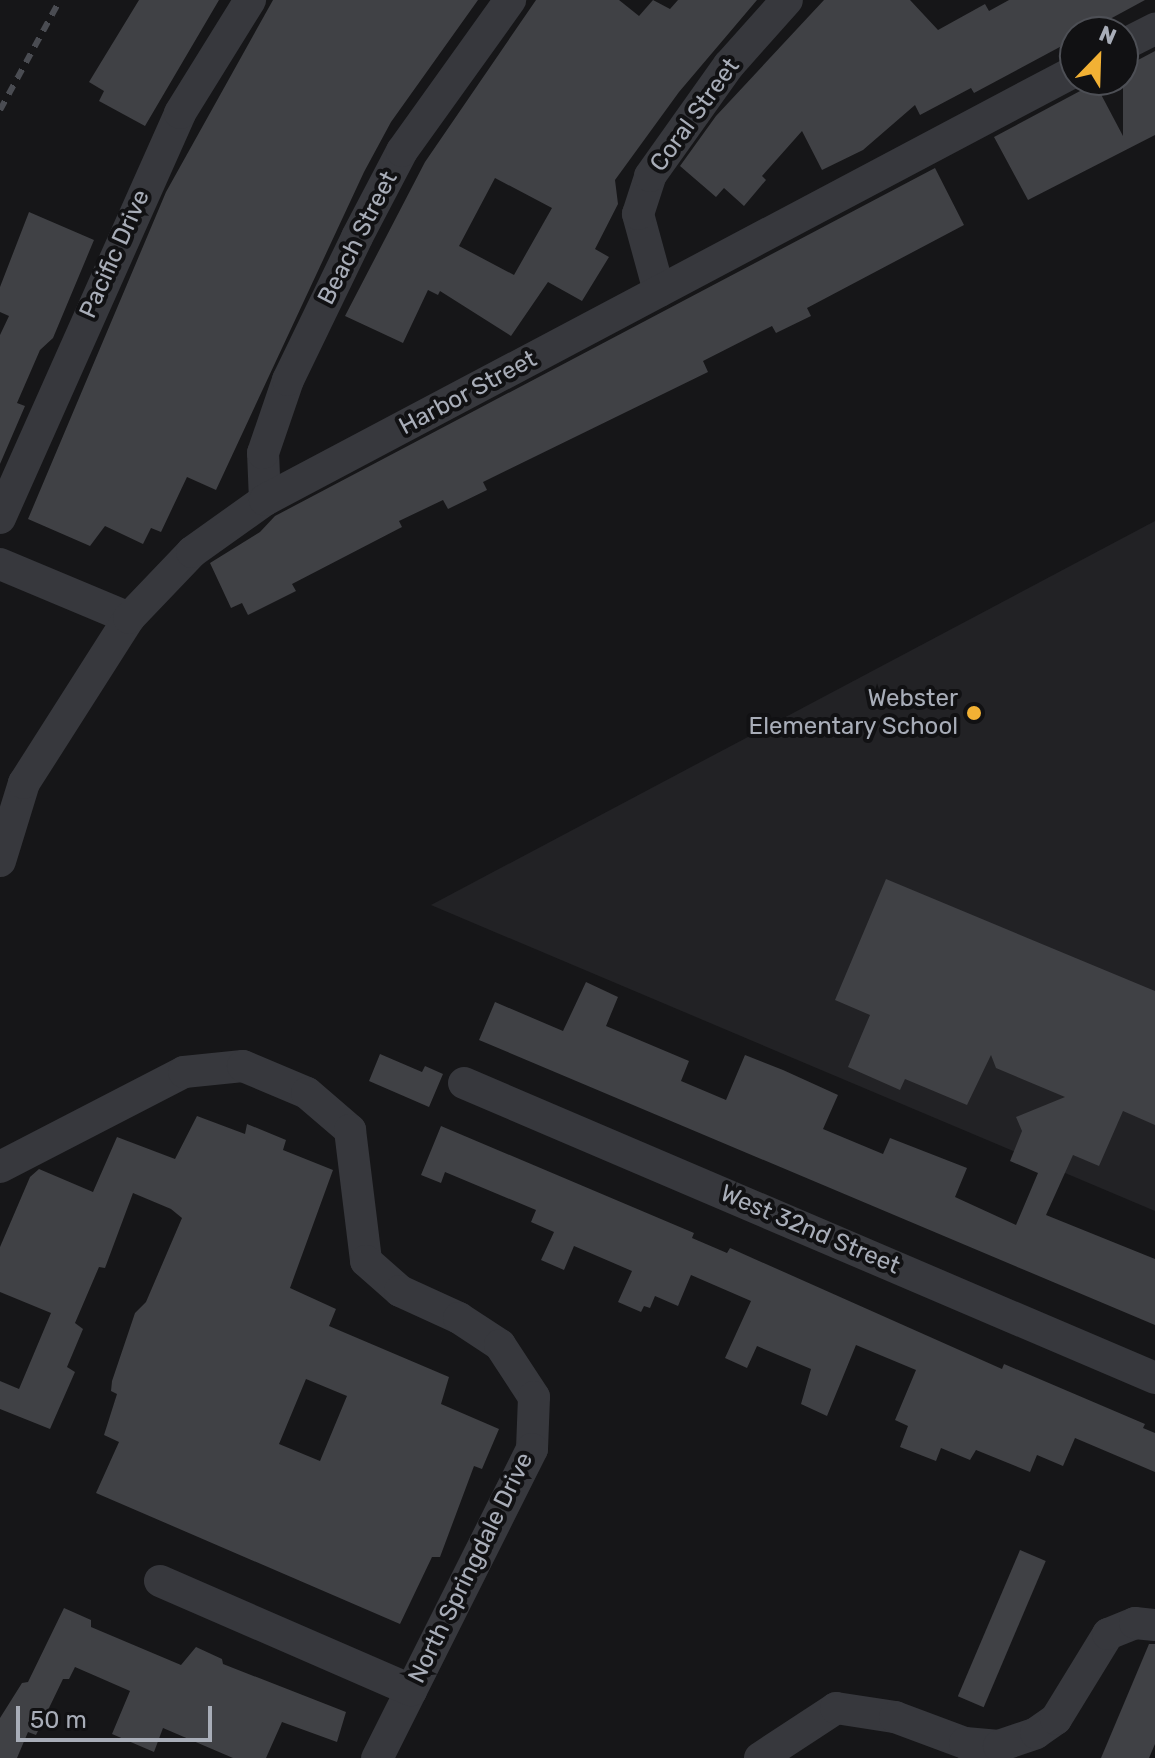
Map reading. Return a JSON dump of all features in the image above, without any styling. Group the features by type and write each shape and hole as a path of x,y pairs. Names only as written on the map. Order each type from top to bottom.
{"street":[{"name":"Pacific Drive","path":"0,518 180,113 250,0"},
{"name":"Beach Street","path":"265,500 263,453 288,380 357,237 402,151 510,0"},
{"name":"Coral Street","path":"659,291 638,214 650,176 729,65 787,0"},
{"name":"Harbor Street","path":"0,861 24,783 129,618 192,552 265,500 1059,79"},
{"path":"0,564 129,618"},
{"name":"North Springdale Drive","path":"0,1167 184,1072 243,1066 307,1093 350,1130 366,1261 400,1291 459,1318 500,1345 534,1397 532,1449 377,1758"},
{"name":"West 32nd Street","path":"464,1083 1155,1378"},
{"path":"160,1581 411,1690"},
{"path":"760,1758 836,1708 895,1717 962,1751 999,1746 1041,1746 1108,1634 1135,1623 1155,1625"}],"shaded area":[{"name":"Webster Elementary School","path":"1155,521 1155,1211 431,905"}],"building":[{"path":"139,0 219,0 145,126 99,101 104,91 89,82"},
{"path":"273,0 478,0 391,122 364,172 216,490 187,477 161,532 151,528 143,544 105,526 90,546 28,519 166,192"},
{"path":"536,0 619,0 639,16 653,0 670,9 678,0 757,0 679,92 615,180 618,204 595,249 609,257 582,301 548,282 511,336 440,291 438,295 428,290 403,343 345,316 425,162","holes":["495,178 552,208 514,275 459,246"]},
{"path":"824,0 910,0 938,30 985,4 989,11 1009,0 1145,0 1116,16 1059,16 1059,47 974,93 971,88 920,115 915,105 863,150 822,170 802,131 762,176 766,180 744,206 724,188 716,197 680,166 716,116"},
{"path":"1155,51 1155,135 1028,200 994,137 1071,96 1102,96 1123,136 1123,96 1139,96 1139,60"},
{"path":"935,168 964,225 807,308 811,316 776,333 772,326 703,361 708,372 483,482 487,490 448,509 443,500 399,521 402,527 292,584 296,591 248,615 242,603 231,608 210,563 260,532 275,516"},
{"path":"29,212 94,240 53,338 40,350 17,403 25,406 0,464 0,335 9,316 0,312 0,287"},
{"path":"886,879 1155,991 1155,1125 1123,1111 1099,1166 1073,1155 1046,1215 1155,1259 1155,1325 479,1040 495,1002 563,1031 586,982 618,997 606,1026 689,1061 681,1081 726,1100 745,1055 783,1070 838,1095 823,1129 883,1154 890,1138 967,1168 955,1197 1016,1225 1038,1173 1010,1161 1022,1131 1016,1117 1065,1097 996,1068 991,1055 967,1105 905,1079 900,1090 848,1067 870,1015 835,1000"},
{"path":"380,1054 422,1072 425,1066 443,1074 429,1107 369,1081"},
{"path":"197,1116 245,1134 247,1124 286,1140 283,1150 333,1170 290,1288 336,1309 329,1326 449,1377 441,1404 499,1429 482,1469 474,1466 440,1557 432,1557 400,1624 96,1493 119,1442 104,1435 117,1394 111,1391 112,1381 135,1313 146,1302 182,1218 171,1209 133,1193 105,1268 99,1267 75,1323 83,1329 67,1367 75,1372 50,1429 0,1409 0,1381 19,1389 51,1313 0,1292 0,1247 30,1177 39,1169 93,1192 117,1137 175,1159","holes":["306,1379 347,1396 320,1461 279,1444"]},
{"path":"441,1126 694,1233 692,1238 727,1253 730,1248 1002,1369 1004,1364 1145,1424 1143,1428 1155,1433 1155,1472 1075,1438 1063,1466 1037,1455 1030,1472 976,1450 970,1460 941,1448 936,1461 900,1447 908,1426 895,1420 916,1370 856,1345 827,1416 801,1404 811,1369 757,1346 747,1368 725,1358 751,1301 691,1275 678,1306 655,1296 650,1308 644,1306 641,1312 618,1302 632,1271 574,1246 564,1270 541,1260 554,1232 531,1222 536,1210 445,1172 441,1183 421,1175"},
{"path":"1020,1550 1046,1561 984,1707 958,1696"},
{"path":"64,1608 91,1620 91,1627 181,1665 196,1647 222,1659 223,1664 346,1712 337,1742 282,1722 266,1758 233,1758 163,1728 154,1752 112,1734 130,1691 75,1667 69,1679 63,1679 36,1735 28,1732 17,1758 0,1758 0,1718 22,1683 28,1682"},
{"path":"1149,1644 1155,1644 1155,1744 1149,1758 1101,1758"}],"railway":[{"path":"0,110 60,0"}],"place":[{"name":"Webster Elementary School","path":"974,713"}]}
